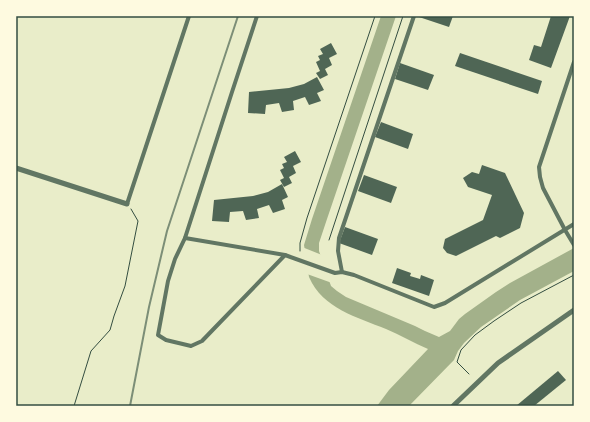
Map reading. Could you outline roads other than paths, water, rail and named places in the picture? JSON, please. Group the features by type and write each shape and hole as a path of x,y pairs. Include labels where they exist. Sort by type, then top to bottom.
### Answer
{"street":[{"path":"16,168 127,204 189,16"},
{"path":"257,16 185,238 175,259 168,281 158,335 166,340 191,346 202,342 284,254"},
{"path":"342,272 338,251 339,238 414,16"},
{"path":"574,62 539,167 543,188 574,245"},
{"path":"185,238 284,254 336,272 354,275 434,308 446,303 574,224"},
{"path":"453,406 498,363 574,310"}],"railway":[{"path":"130,406 149,307 167,231 238,16"}]}
